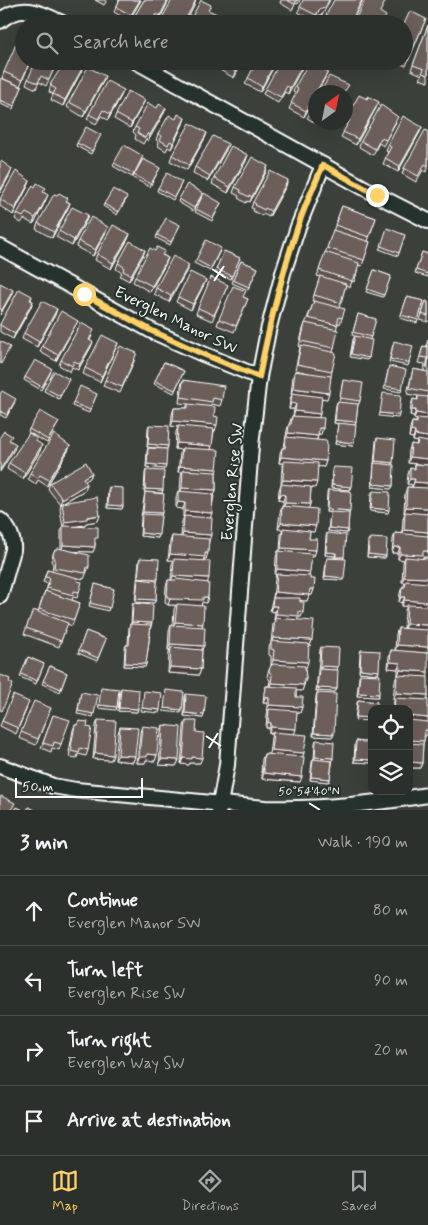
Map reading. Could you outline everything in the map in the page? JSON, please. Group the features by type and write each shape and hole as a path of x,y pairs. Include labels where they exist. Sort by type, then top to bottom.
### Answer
{"street":[{"path":"0,21 6,16 21,10 44,15"},
{"path":"151,70 428,221"},
{"name":"Everglen Rise SW","path":"220,807 227,765 251,446 259,377 268,331 283,273 298,227 323,165"},
{"name":"Everglen Manor SW","path":"0,247 152,331 259,377"},
{"path":"0,520 9,531 14,544 14,550 0,596"},
{"path":"0,766 53,786 220,807 316,808 367,804 428,795"}],"building":[{"path":"120,0 140,0 131,15 116,7"},
{"path":"144,0 168,0 160,15 135,15"},
{"path":"172,0 196,0 188,15 164,15"},
{"path":"201,0 211,5 208,10 217,14 216,15 193,15"},
{"path":"287,0 297,0 294,4"},
{"path":"303,0 329,0 325,8 319,10 316,15 300,7"},
{"path":"334,0 362,0 354,15 326,15"},
{"path":"365,0 386,0 380,12 384,15 358,15"},
{"path":"410,11 426,19 413,49 413,15 408,15"},
{"path":"428,25 428,75 422,73 424,69 413,65"},
{"path":"15,46 15,70 26,70 22,80 4,72"},
{"path":"32,70 53,70 49,80 41,76 38,83 28,79"},
{"path":"59,70 81,70 65,100 53,94 56,89 51,86"},
{"path":"86,70 94,70 105,76 86,111 69,102"},
{"path":"252,70 271,70 262,87 248,78"},
{"path":"276,70 300,70 290,88 287,86 281,97 265,89"},
{"path":"305,70 324,70 328,72 320,85 308,85 308,108 306,111 291,103 298,89 295,87"},
{"path":"329,76 349,85 324,85"},
{"path":"1,78 22,87 14,106 0,100"},
{"path":"107,81 124,90 110,114 103,110 98,119 89,114"},
{"path":"128,91 145,100 132,123 116,114"},
{"path":"359,95 367,99 368,96 379,102 358,139 343,132 344,130 353,130 353,106"},
{"path":"148,103 157,108 159,104 166,108 150,135 148,133 145,138 137,133 139,129 135,127"},
{"path":"381,105 398,117 386,140 381,138 375,149 361,141"},
{"path":"178,114 185,118 173,143 170,141 168,145 160,140 162,136 158,134 169,115 176,119"},
{"path":"403,116 422,127 400,166 385,158 391,147 388,145"},
{"path":"190,123 207,133 189,165 172,155"},
{"path":"86,127 101,135 92,151 77,143"},
{"path":"425,130 428,131 428,166 425,164 418,176 404,168"},
{"path":"213,136 228,144 210,176 195,167"},
{"path":"124,145 143,156 134,174 114,163"},
{"path":"231,146 248,155 230,187 214,178"},
{"path":"252,157 268,166 252,197 249,195 249,197 235,187"},
{"path":"143,159 160,168 151,184 134,175"},
{"path":"1,161 12,169 0,191 0,163"},
{"path":"16,171 30,181 15,209 0,199"},
{"path":"270,171 288,180 271,211 265,208 264,210 253,202"},
{"path":"167,173 182,182 174,197 158,188"},
{"path":"37,183 46,188 43,192 48,195 38,214 35,218 26,213 23,217 17,214 33,185 35,187"},
{"path":"187,184 203,193 194,208 179,199"},
{"path":"113,189 127,197 118,212 104,204"},
{"path":"59,193 68,198 66,201 70,203 54,232 38,223 54,194 57,195"},
{"path":"204,193 221,203 213,218 196,209"},
{"path":"342,206 376,218 369,237 335,225"},
{"path":"72,207 88,215 74,240 59,231"},
{"path":"91,217 108,227 95,250 78,241"},
{"path":"166,218 180,225 171,242 157,235"},
{"path":"113,225 130,234 113,263 97,254"},
{"path":"387,228 405,235 399,253 381,246"},
{"path":"333,230 370,242 364,260 327,248"},
{"path":"206,240 221,248 211,268 196,260"},
{"path":"130,241 145,250 131,275 123,271 124,267 118,263"},
{"path":"157,247 165,251 162,255 168,258 152,286 135,277 150,248 155,251"},
{"path":"224,251 240,258 232,276 216,269"},
{"path":"325,252 359,263 356,276 354,276 352,281 319,270"},
{"path":"422,252 428,254 428,274 416,270"},
{"path":"173,256 189,265 171,296 156,288"},
{"path":"241,261 258,268 249,287 233,280"},
{"path":"374,270 391,276 384,295 367,289"},
{"path":"190,272 206,280 193,304 178,297"},
{"path":"320,276 346,284 341,303 314,295"},
{"path":"211,277 228,285 214,315 198,308"},
{"path":"0,283 13,290 2,310 0,309"},
{"path":"233,286 246,291 243,297 248,299 236,326 219,319"},
{"path":"19,289 32,296 30,300 33,301 15,334 0,324"},
{"path":"407,297 424,301 418,320 401,315"},
{"path":"42,301 57,309 39,342 24,333"},
{"path":"314,301 345,309 342,318 339,317 337,325 308,318"},
{"path":"426,301 428,302 428,316 422,314"},
{"path":"61,311 78,321 58,355 42,346"},
{"path":"358,314 376,319 371,337 353,332"},
{"path":"81,323 94,330 89,340 93,342 80,364 74,361 72,366 61,360"},
{"path":"305,323 338,330 334,348 301,341"},
{"path":"102,335 118,343 102,376 85,368"},
{"path":"355,336 372,340 369,358 351,354"},
{"path":"0,341 10,347 1,364 0,363"},
{"path":"394,341 413,346 409,363 390,359"},
{"path":"301,345 336,353 332,371 297,364"},
{"path":"120,346 137,353 122,387 105,380"},
{"path":"423,346 428,347 428,358 420,357"},
{"path":"35,360 52,369 42,387 25,377"},
{"path":"164,362 184,371 175,390 155,381"},
{"path":"389,366 406,370 402,389 385,386"},
{"path":"413,369 428,372 428,392 409,388"},
{"path":"54,371 69,379 60,396 45,388"},
{"path":"295,371 331,376 329,393 293,388"},
{"path":"183,380 224,386 222,400 213,398 212,402 181,397"},
{"path":"343,380 363,383 360,401 340,398"},
{"path":"80,386 97,394 90,410 73,403"},
{"path":"2,391 16,399 7,415 0,411 0,394"},
{"path":"292,393 322,397 320,414 295,411 296,404 291,403"},
{"path":"383,393 401,395 399,415 380,413"},
{"path":"418,396 428,397 428,415 416,413 416,410 412,410 413,399 418,400"},
{"path":"337,402 358,404 356,422 335,420"},
{"path":"188,404 215,407 214,416 218,417 217,425 173,421 174,408 188,408"},
{"path":"40,411 59,422 48,440 29,429"},
{"path":"292,416 324,418 323,428 319,428 318,436 288,433"},
{"path":"417,418 428,419 428,437 415,435 415,432 411,431 412,422 417,423"},
{"path":"338,423 356,425 354,443 336,441"},
{"path":"149,425 169,426 168,446 148,444"},
{"path":"178,426 214,429 212,446 177,443"},
{"path":"4,431 12,436 9,440 16,444 0,470 0,437"},
{"path":"29,433 42,445 25,473 9,463"},
{"path":"54,434 70,446 49,480 40,475 38,478 30,473"},
{"path":"286,437 327,441 326,461 281,457 282,448 285,448"},
{"path":"377,438 395,440 393,463 375,461"},
{"path":"418,440 428,442 428,459 410,457 411,444 417,445"},
{"path":"148,448 167,449 166,466 147,464"},
{"path":"182,448 219,450 217,469 180,466"},
{"path":"284,461 318,463 317,482 283,480"},
{"path":"86,462 92,473 83,478 87,484 62,499 50,483"},
{"path":"374,463 394,465 393,486 373,484"},
{"path":"415,464 428,465 428,483 414,482 415,479 410,479 410,468 415,469"},
{"path":"333,467 353,468 351,487 332,485"},
{"path":"146,470 164,471 163,490 145,489"},
{"path":"183,470 216,472 216,490 182,488"},
{"path":"281,484 311,487 310,504 285,503 285,495 280,494"},
{"path":"109,487 123,488 123,506 108,505"},
{"path":"407,487 428,488 428,508 406,507"},
{"path":"328,490 351,491 350,511 327,509"},
{"path":"178,491 213,494 212,513 185,511 185,503 178,502"},
{"path":"373,491 390,492 389,510 371,508"},
{"path":"145,492 164,494 162,513 143,512"},
{"path":"97,497 100,515 65,522 62,503"},
{"path":"282,506 317,509 316,526 281,523"},
{"path":"330,512 349,513 348,530 329,528"},
{"path":"405,512 428,514 428,532 404,530"},
{"path":"142,514 161,515 159,535 141,533"},
{"path":"184,516 212,518 211,535 183,533"},
{"path":"63,526 98,527 98,538 95,538 95,547 63,545"},
{"path":"283,528 310,531 309,539 317,539 316,550 281,548"},
{"path":"327,533 346,535 344,557 336,557 336,553 326,552"},
{"path":"395,533 428,536 428,551 423,551 423,555 400,554 400,547 394,547"},
{"path":"172,536 209,539 208,553 205,553 205,557 170,554"},
{"path":"370,538 387,539 386,556 368,554"},
{"path":"58,548 89,555 89,567 87,567 86,573 54,568 55,559 53,555 54,551"},
{"path":"278,551 312,554 310,572 277,569"},
{"path":"405,557 428,559 428,578 404,577"},
{"path":"140,558 159,559 158,579 138,578"},
{"path":"327,558 346,559 344,578 325,576"},
{"path":"174,559 210,561 209,578 173,576"},
{"path":"47,570 78,578 77,581 82,582 79,592 74,591 73,595 47,588 50,578 45,577"},
{"path":"277,574 310,576 310,579 315,579 314,589 310,589 309,595 275,592"},
{"path":"138,579 157,581 156,600 136,599"},
{"path":"176,579 209,583 208,597 203,597 203,600 170,599 167,597 168,580"},
{"path":"406,581 428,583 428,602 404,600 405,597 401,597 402,587 405,587"},
{"path":"95,584 114,589 110,608 90,603"},
{"path":"45,591 80,603 74,620 39,609"},
{"path":"273,598 300,598 300,602 304,602 303,612 299,611 299,616 276,614 277,606 272,606"},
{"path":"133,603 153,605 152,623 132,622"},
{"path":"177,604 204,606 203,624 175,622"},
{"path":"407,605 428,606 428,625 406,624"},
{"path":"33,610 68,623 61,641 26,628"},
{"path":"275,618 314,621 312,640 273,638"},
{"path":"130,624 151,625 146,664 125,663 126,645 129,645"},
{"path":"171,625 205,627 204,646 170,644"},
{"path":"398,628 428,630 428,647 397,645"},
{"path":"86,631 106,639 98,658 79,650"},
{"path":"271,641 309,644 308,662 273,660 274,650 271,649"},
{"path":"171,647 202,650 201,669 170,667"},
{"path":"321,647 339,648 338,667 320,666"},
{"path":"361,650 380,651 379,671 360,669"},
{"path":"391,650 428,653 428,672 400,670 400,663 390,662"},
{"path":"28,657 44,664 37,681 21,674"},
{"path":"273,664 305,666 306,679 304,679 304,685 271,683 272,675 269,671"},
{"path":"50,666 67,673 61,689 43,681"},
{"path":"319,669 338,670 337,689 317,688"},
{"path":"360,674 380,675 379,694 358,693"},
{"path":"1,675 10,679 9,682 13,684 2,711 0,710"},
{"path":"397,675 428,677 428,695 396,693"},
{"path":"266,686 296,688 296,697 303,697 302,707 269,705 269,698 265,697"},
{"path":"101,687 119,689 117,707 99,705"},
{"path":"121,688 139,690 138,709 119,708"},
{"path":"166,690 184,692 182,710 164,708"},
{"path":"144,691 162,693 160,710 142,708"},
{"path":"81,692 98,695 94,714 78,711"},
{"path":"317,693 336,694 334,734 314,733"},
{"path":"186,694 206,696 204,715 185,713"},
{"path":"13,695 29,702 18,728 2,721"},
{"path":"395,698 428,700 428,718 413,716 413,705 394,705"},
{"path":"358,700 377,702 377,705 368,705 368,718 356,717"},
{"path":"34,701 51,708 38,739 21,732"},
{"path":"269,709 297,711 296,729 271,727 271,723 268,722"},
{"path":"53,715 70,720 61,744 54,742 53,746 43,743"},
{"path":"98,720 116,721 113,755 95,753"},
{"path":"413,720 428,722 428,730 425,730 424,741 413,740"},
{"path":"79,721 88,722 87,727 92,728 88,750 80,748 79,753 71,751 71,746 75,725 78,725"},
{"path":"186,721 197,721 196,732 204,733 202,758 183,758"},
{"path":"163,725 181,727 179,760 161,759"},
{"path":"142,726 159,728 157,755 147,754 147,757 139,757"},
{"path":"120,727 138,728 135,756 118,755"},
{"path":"273,732 307,735 304,753 271,750"},
{"path":"316,740 334,742 333,758 315,757"},
{"path":"356,741 368,742 368,760 355,759"},
{"path":"413,743 423,744 422,763 413,762"},
{"path":"264,754 304,757 302,777 264,773"},
{"path":"313,759 332,761 330,779 311,777"},
{"path":"1,796 15,803 11,810 0,810"}],"route":[{"path":"84,294 152,331 259,377 268,331 283,273 298,227 323,165 377,195"}]}
